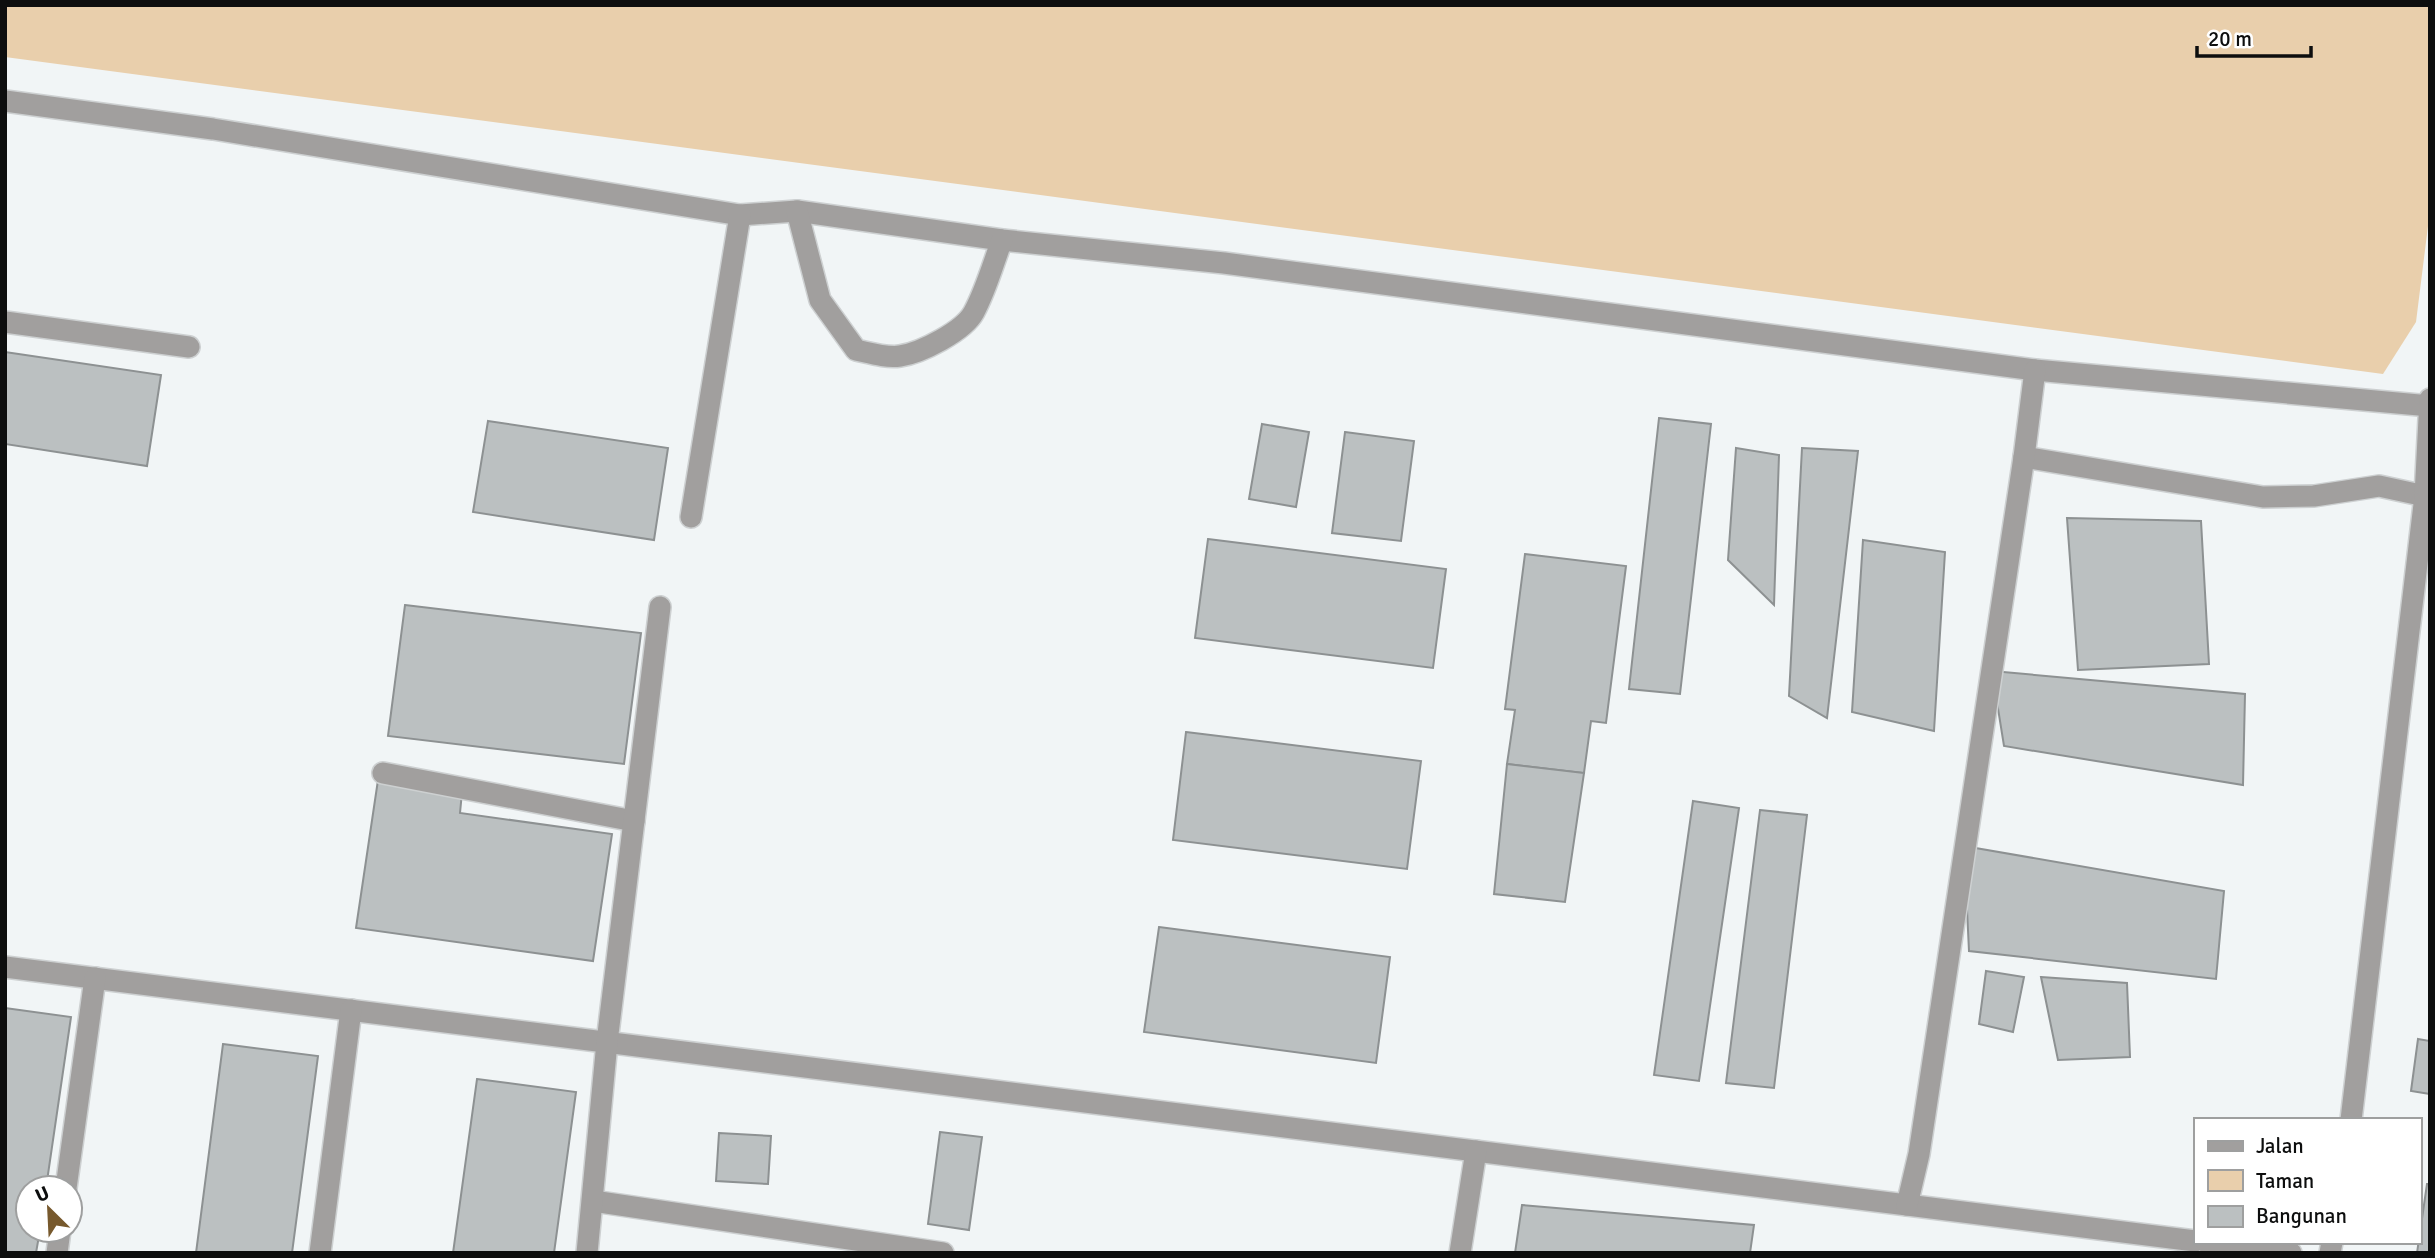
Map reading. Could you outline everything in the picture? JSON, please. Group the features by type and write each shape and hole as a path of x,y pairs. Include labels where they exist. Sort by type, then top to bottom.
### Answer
{"lane":[{"path":"5,101 213,129 740,215 797,211 1002,240 1224,263 2035,370 2429,403 2425,496 2351,1118"},
{"path":"797,211 820,300 856,350 885,355 899,356 928,347 964,325 973,314 1002,240"},
{"path":"691,517 740,215"},
{"path":"5,322 189,347"},
{"path":"1907,1205 1921,1140 2035,370"},
{"path":"2024,457 2263,497 2314,496 2379,486 2425,496"},
{"path":"587,1253 607,1042 660,607"},
{"path":"383,772 634,821"},
{"path":"5,967 2194,1241"},
{"path":"68,1174 95,978"},
{"path":"320,1253 351,1010"},
{"path":"1460,1253 1476,1151"},
{"path":"593,1201 943,1253"},
{"path":"2221,1244 2291,1253"}],"green space":[{"path":"5,5 2430,5 2430,210 2416,322 2383,374 5,57"}],"building":[{"path":"5,352 161,375 147,466 5,444"},
{"path":"1659,418 1711,424 1680,694 1629,689"},
{"path":"488,421 668,448 654,540 473,512"},
{"path":"1262,424 1309,432 1296,507 1249,499"},
{"path":"1345,432 1414,441 1401,541 1332,533"},
{"path":"1736,448 1779,455 1774,605 1728,560"},
{"path":"1802,448 1858,451 1827,718 1789,696"},
{"path":"2067,518 2201,521 2209,664 2078,670"},
{"path":"1208,539 1446,569 1433,668 1195,638"},
{"path":"1863,540 1945,552 1934,731 1852,712"},
{"path":"1525,554 1626,566 1606,723 1591,721 1584,773 1507,764 1515,710 1505,709"},
{"path":"405,605 641,633 624,764 388,736"},
{"path":"1992,671 2245,694 2243,785 2004,746"},
{"path":"1186,732 1421,761 1407,869 1173,840"},
{"path":"1507,764 1584,773 1565,902 1494,894"},
{"path":"378,780 462,792 460,813 612,834 593,961 356,928"},
{"path":"1693,801 1739,808 1699,1081 1654,1075"},
{"path":"1760,810 1807,815 1774,1088 1726,1083"},
{"path":"1964,846 2224,891 2216,979 1969,951"},
{"path":"1159,927 1390,957 1376,1063 1144,1032"},
{"path":"1986,971 2024,977 2013,1032 1979,1024"},
{"path":"2041,977 2127,983 2130,1057 2058,1060"},
{"path":"5,1008 71,1017 48,1174 14,1174 14,1244 38,1244 36,1253 5,1253"},
{"path":"2418,1039 2430,1041 2430,1094 2411,1091"},
{"path":"223,1044 318,1056 292,1253 196,1253"},
{"path":"477,1079 576,1092 554,1253 453,1253"},
{"path":"940,1132 982,1137 969,1230 928,1224"},
{"path":"719,1133 771,1136 768,1184 716,1181"},
{"path":"2427,1184 2430,1184 2430,1253 2417,1253 2418,1244 2421,1244"},
{"path":"1522,1205 1754,1225 1750,1253 1515,1253"}]}
